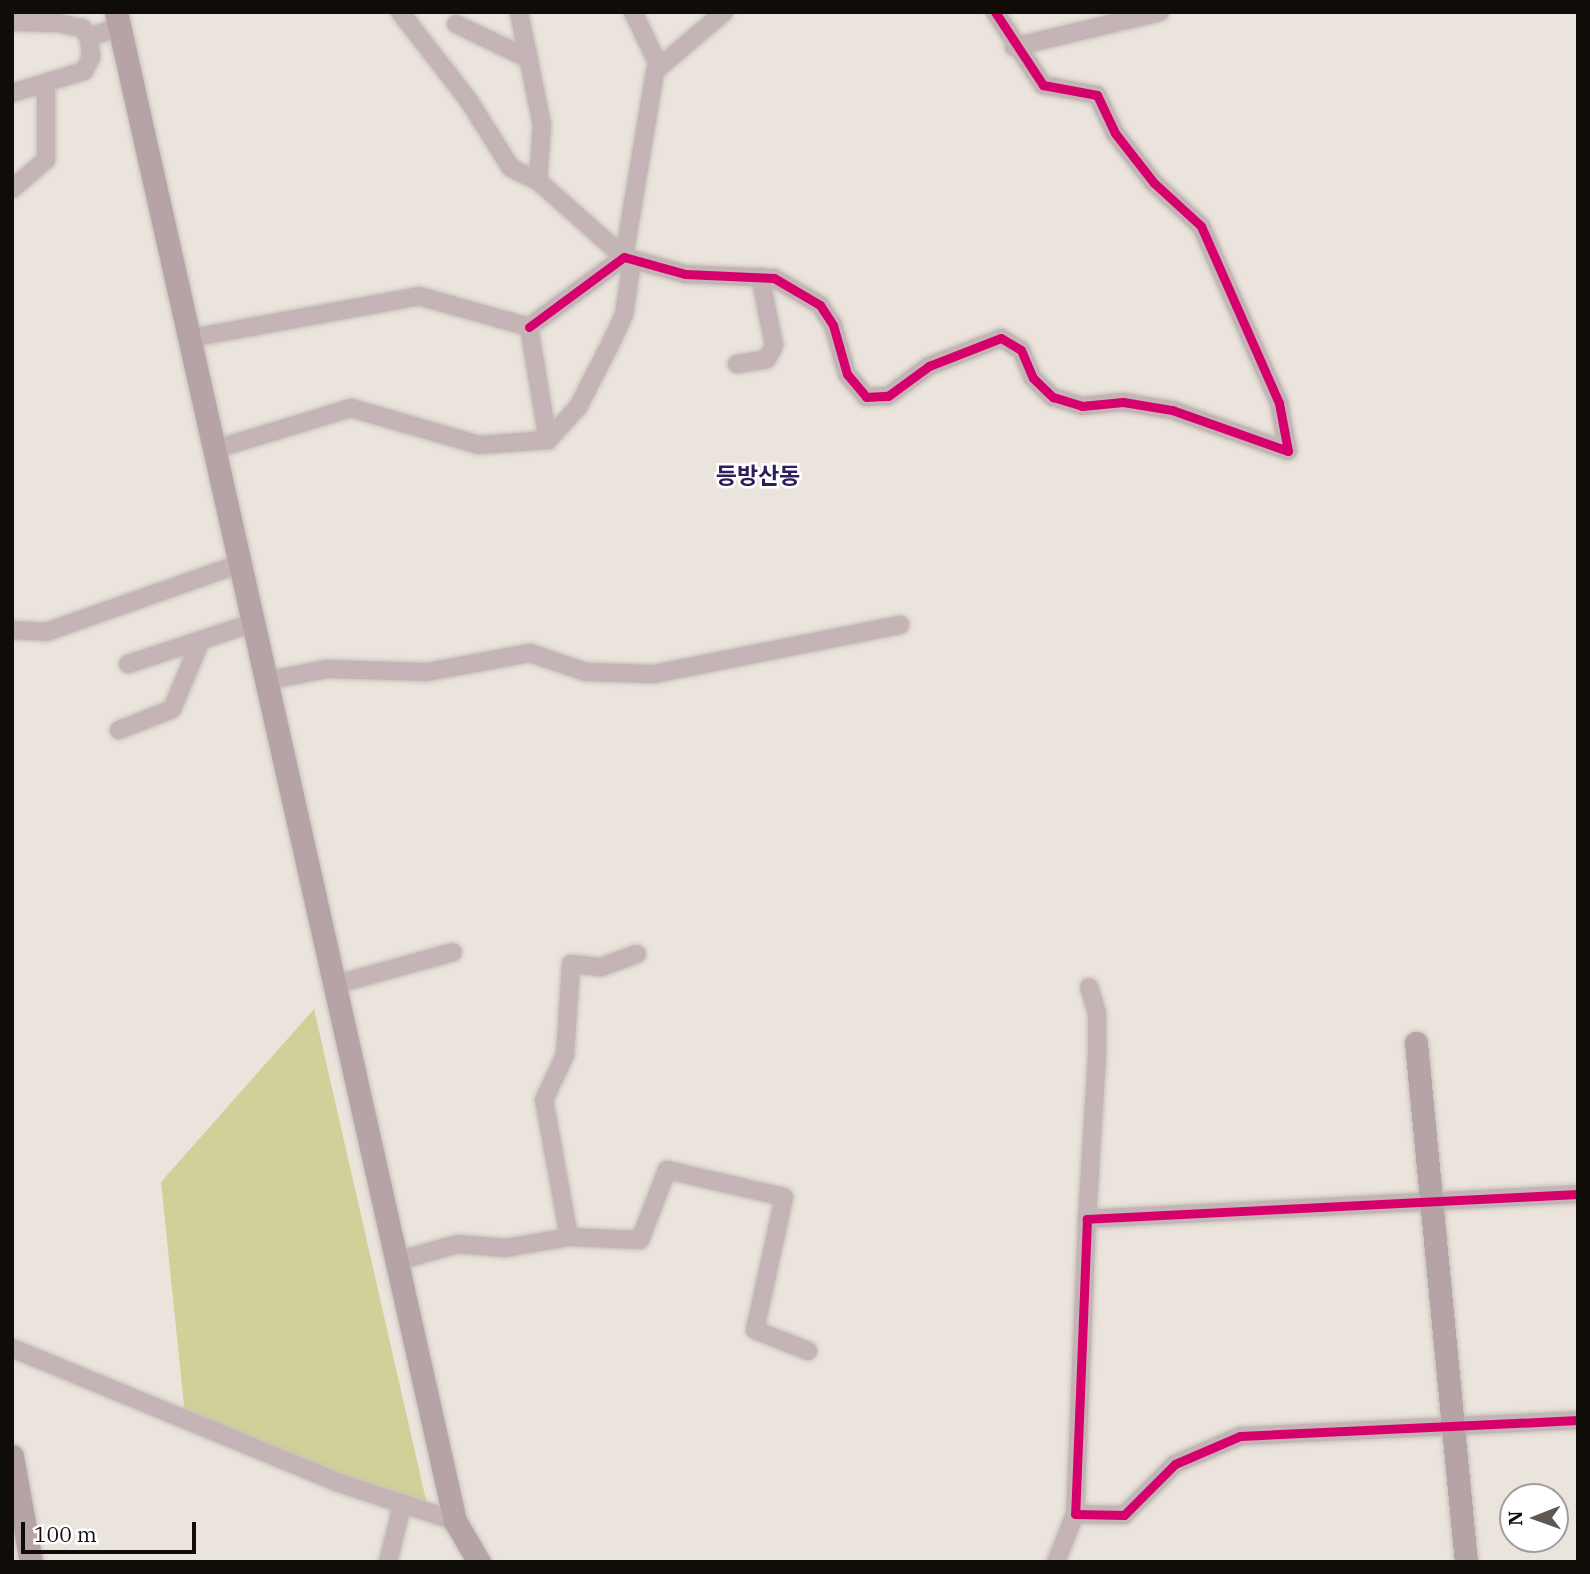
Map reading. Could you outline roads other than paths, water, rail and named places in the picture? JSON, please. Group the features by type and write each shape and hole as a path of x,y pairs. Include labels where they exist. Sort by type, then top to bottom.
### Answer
{"main road":[{"path":"118,20 401,1261 455,1521 480,1562"},
{"path":"1416,1043 1429,1202 1455,1426 1466,1562"},
{"path":"12,1455 30,1562"}],"street":[{"path":"400,12 469,101 510,168 538,181 628,259 702,277 760,276 789,283 820,305 833,325 847,374 866,397 888,396 929,366 1001,338 1021,350 1033,378 1053,397 1082,406 1123,402 1172,410 1288,451 1279,402 1201,226 1115,133 1097,94 1043,85 1014,47 995,12"},
{"path":"520,12 525,57 541,125 538,181"},
{"path":"633,12 659,66"},
{"path":"216,449 351,408 479,445 548,440 567,422 608,349 624,314 631,190 659,66 724,12"},
{"path":"1014,47 1160,12"},
{"path":"89,37 118,20"},
{"path":"12,22 58,23 82,28 89,37 87,68 12,93"},
{"path":"456,24 525,57"},
{"path":"12,189 46,160 46,83"},
{"path":"529,327 628,259"},
{"path":"737,364 767,359 774,345 760,276"},
{"path":"191,338 419,296 529,327"},
{"path":"529,327 548,440"},
{"path":"12,630 46,632 242,563"},
{"path":"128,664 256,622"},
{"path":"269,680 328,669 427,672 530,653 586,672 654,674 900,625"},
{"path":"119,730 172,709 201,640"},
{"path":"338,984 453,952"},
{"path":"569,1237 544,1100 565,1055 570,964 601,967 637,954"},
{"path":"1056,1562 1075,1514 1097,1034 1089,987"},
{"path":"401,1261 457,1244 506,1248 569,1237 640,1240 667,1170 784,1198 755,1330 808,1352"},
{"path":"1087,1219 1578,1194"},
{"path":"12,1348 402,1506 455,1521"},
{"path":"1075,1514 1124,1515 1175,1464 1240,1436 1578,1420"},
{"path":"388,1562 402,1506"}],"district":[{"name":"등방산동","path":"758,475"}]}
